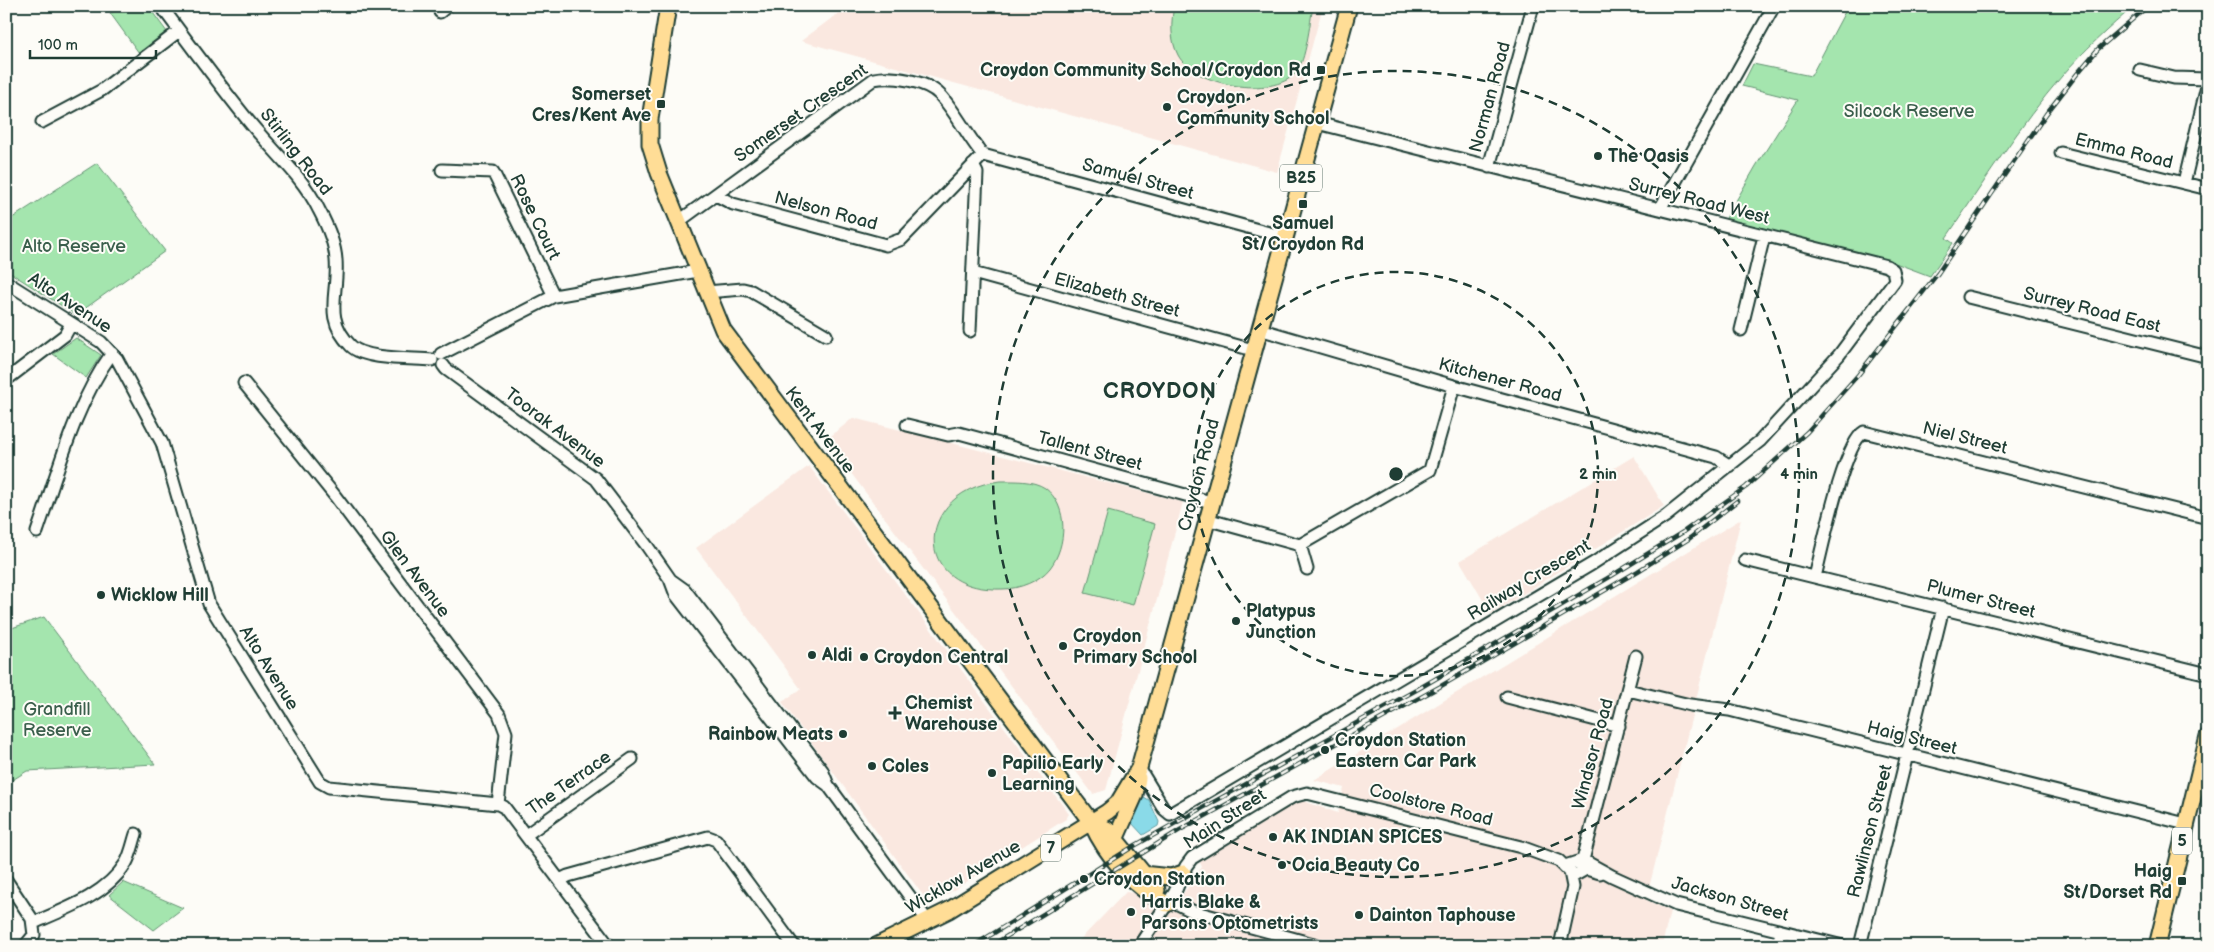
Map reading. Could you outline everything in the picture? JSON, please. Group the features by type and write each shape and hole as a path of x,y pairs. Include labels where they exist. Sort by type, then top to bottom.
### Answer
{"main road":[{"name":"Kent Avenue","path":"668,6 650,119 650,144 653,158 678,222 723,330 1091,822 1100,841 1125,875 1155,898 1169,902"},
{"name":"Croydon Road","path":"1091,822 1118,803 1139,768 1206,519 1349,6"},
{"name":"5","path":"2157,946 2208,736"},
{"path":"1116,840 1121,824 1135,795 1139,768"},
{"name":"Kent Avenue","path":"1091,822 1107,829 1142,874 1169,902"},
{"name":"Wicklow Avenue","path":"876,946 948,910 1091,822"},
{"path":"1142,874 1171,877 1183,873"}],"street":[{"name":"Stirling Road","path":"162,6 251,124 304,185 319,210 334,248 337,275 333,301 334,318 339,331 350,345 366,354 439,360"},
{"name":"Norman Road","path":"1489,167 1533,6"},
{"path":"1660,209 1774,6"},
{"path":"42,122 102,90 179,30"},
{"path":"2140,70 2174,78 2208,80 2184,183"},
{"name":"Somerset Crescent","path":"678,222 874,79 884,77 908,80 940,94 970,141 983,155"},
{"name":"Surrey Road West","path":"1317,123 1887,266 1894,275"},
{"name":"Emma Road","path":"2061,153 2208,189"},
{"name":"Samuel Street","path":"983,155 1284,237"},
{"name":"Nelson Road","path":"716,195 733,204 886,245 902,239 983,155"},
{"path":"970,331 977,172 974,165"},
{"name":"Rose Court","path":"442,170 494,172 554,296"},
{"path":"1741,330 1764,236"},
{"path":"439,360 554,296 698,271"},
{"name":"Elizabeth Street","path":"973,273 1253,350"},
{"name":"Railway Crescent","path":"1139,768 1164,809 1170,814 1592,564 1666,516 1760,441 1839,355 1893,285 1894,275"},
{"name":"Alto Avenue","path":"6,282 101,342 112,353 129,379 162,444 209,604 313,774 320,782 329,787 498,804"},
{"path":"706,292 743,289 751,291 826,335"},
{"name":"Surrey Road East","path":"1968,297 2208,357"},
{"path":"6,380 65,335 71,324"},
{"name":"Kitchener Road","path":"1259,329 1454,386 1716,457 1730,466"},
{"path":"37,532 78,414 90,387 112,353"},
{"name":"Toorak Avenue","path":"439,360 446,369 596,479 670,579 676,595 817,777 828,785 927,920"},
{"name":"Glen Avenue","path":"244,383 335,496 499,714 506,734 498,804"},
{"path":"1206,519 1300,545 1430,470 1454,386"},
{"name":"Tallent Street","path":"907,426 948,435 959,433 1211,502"},
{"name":"Niel Street","path":"1815,577 1833,503 1852,445 1858,436 1864,432 2208,518"},
{"path":"1300,545 1307,569"},
{"name":"Plumer Street","path":"1745,560 2208,674"},
{"name":"Rawlinson Street","path":"1860,946 1943,608"},
{"name":"Windsor Road","path":"1583,860 1636,656"},
{"name":"Haig Street","path":"1628,690 1690,705 1729,710 2186,824"},
{"path":"1507,697 1619,726"},
{"name":"The Terrace","path":"526,835 632,759"},
{"name":"Coolstore Road","path":"1286,801 1297,794 1315,794 1521,847 1551,857 1565,866"},
{"name":"Main Street","path":"1139,946 1169,902 1190,861 1200,852 1286,801"},
{"path":"498,804 504,807 526,835 609,946"},
{"path":"34,923 94,894 109,882 126,862 136,834"},
{"path":"560,880 568,876 708,837 716,840 794,946"},
{"path":"1560,946 1572,897 1572,877 1565,866 1583,860 1612,876"},
{"path":"1572,877 1586,869 1612,876"},
{"name":"Jackson Street","path":"1612,876 1676,905 1843,946"},
{"path":"6,880 34,923 34,935 25,946"},
{"path":"1169,902 1178,909 1192,911 1321,946"},
{"path":"1778,946 1781,932"}],"shaded area":[{"name":"Croydon Community School","path":"848,6 1323,6 1277,172 801,41"},
{"name":"Croydon Primary School","path":"853,418 1183,502 1106,790 1093,794 826,440"},
{"path":"1634,456 1664,506 1491,614 1460,561"},
{"name":"Croydon Central","path":"809,466 1069,814 1066,819 930,905 782,702 801,689 696,548"},
{"path":"1741,519 1646,900 1670,911 1662,946 1074,946 1126,892 1140,894 1168,915 1202,867 1193,848 1285,795 1338,813 1344,788 1314,780"}],"green space":[{"path":"131,6 148,6 167,32 139,53 110,13"},
{"path":"1174,6 1313,6 1305,51 1296,73 1285,81 1270,86 1252,87 1216,81 1200,75 1187,66 1175,49 1172,31"},
{"name":"Silcock Reserve","path":"1848,6 2134,6 2079,57 2046,95 1946,238 1953,243 1930,276 1898,264 1725,220 1756,166 1798,100 1742,86 1753,64 1811,76"},
{"name":"Alto Reserve","path":"97,163 165,251 76,315 6,270 6,222"},
{"path":"76,338 101,355 86,378 53,354"},
{"path":"1001,481 1040,485 1053,496 1062,515 1063,526 1060,549 1056,559 1046,573 1029,583 1016,588 1003,589 972,586 951,575 938,559 934,540 939,520 952,502 972,488"},
{"path":"1108,511 1155,524 1133,605 1085,593"},
{"name":"Grandfill Reserve","path":"44,617 155,764 27,771 6,784 6,630"},
{"path":"123,882 183,908 154,930 109,895"}],"water":[{"path":"1144,797 1149,800 1159,822 1158,826 1143,835 1130,821"}],"railway":[{"path":"973,946 1134,846 1418,689 1613,575 1683,532 1746,487 1807,432 1858,375 1938,273 2046,114 2077,74 2098,49 2148,6"},
{"path":"991,946 1180,830 1441,686 1638,571 1690,538 1737,501"}],"place":[{"name":"Croydon Community School/Croydon Rd","path":"1321,70"},
{"name":"Somerset Cres/Kent Ave","path":"661,104"},
{"name":"Croydon Community School","path":"1167,107"},
{"name":"The Oasis","path":"1598,156"},
{"name":"Samuel St/Croydon Rd","path":"1303,204"},
{"name":"Wicklow Hill","path":"101,595"},
{"name":"Platypus Junction","path":"1236,621"},
{"name":"Croydon Primary School","path":"1063,646"},
{"name":"Aldi","path":"812,655"},
{"name":"Croydon Central","path":"864,657"},
{"name":"Chemist Warehouse","path":"895,713"},
{"name":"Rainbow Meats","path":"843,734"},
{"name":"Croydon Station Eastern Car Park","path":"1325,750"},
{"name":"Coles","path":"872,766"},
{"name":"Papilio Early Learning","path":"992,773"},
{"name":"AK INDIAN SPICES","path":"1273,837"},
{"name":"Ocia Beauty Co","path":"1282,865"},
{"name":"Croydon Station","path":"1084,879"},
{"name":"Haig St/Dorset Rd","path":"2182,881"},
{"name":"Harris Blake & Parsons Optometrists","path":"1131,912"},
{"name":"Dainton Taphouse","path":"1359,915"}],"district":[{"name":"CROYDON","path":"1160,391"}]}
